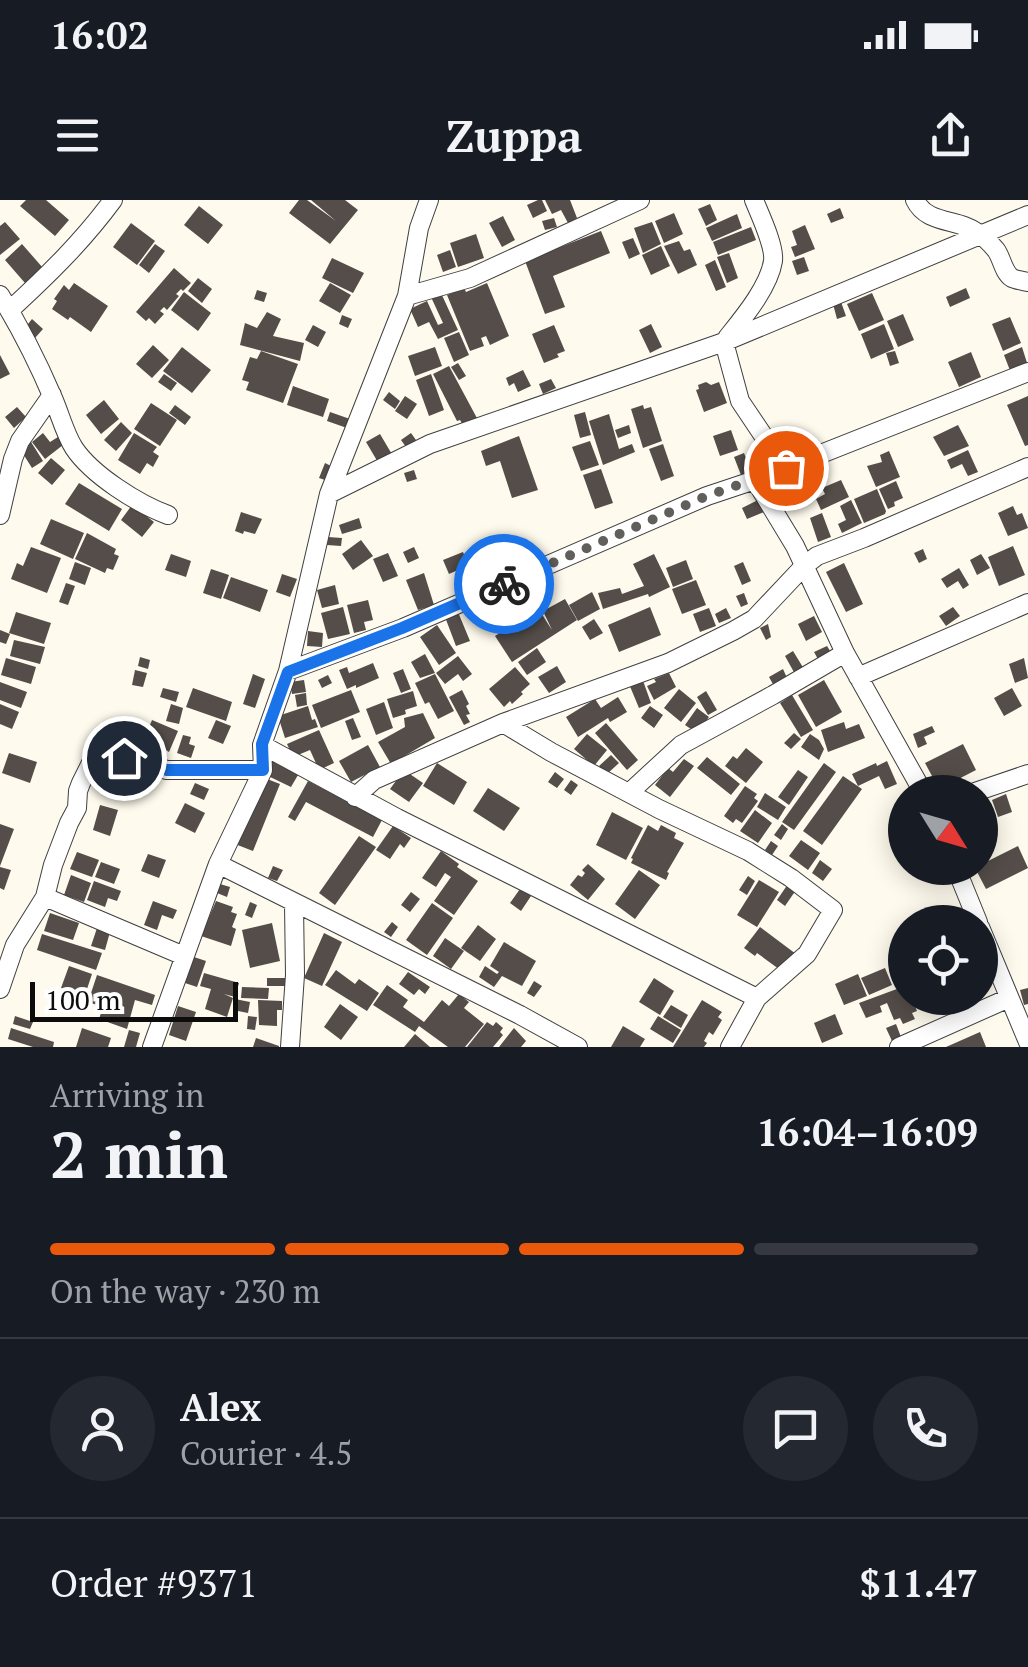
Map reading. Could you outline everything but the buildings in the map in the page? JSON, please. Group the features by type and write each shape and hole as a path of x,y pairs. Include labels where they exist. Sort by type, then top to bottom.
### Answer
{"street":[{"path":"114,200 64,260 5,302 74,448 94,470 152,509 168,515"},
{"path":"152,1047 218,864 263,770 262,744 288,672 329,494 407,296 429,200"},
{"path":"407,296 470,278 640,200"},
{"path":"724,342 748,312 774,259 754,200"},
{"path":"915,200 926,215 980,233 997,251 1008,274 1028,282"},
{"path":"329,494 430,444 724,342 1028,214"},
{"path":"724,342 740,401 786,468"},
{"path":"288,672 402,628 707,496 1028,372"},
{"path":"0,515 20,441 52,395"},
{"path":"355,796 374,780 503,724 668,662 733,632 754,619 817,556 1028,467"},
{"path":"754,480 795,546 845,653 914,775"},
{"path":"858,676 1028,603"},
{"path":"630,792 681,745 845,653"},
{"path":"503,724 659,810 748,851 833,910 807,954 757,998 730,1047"},
{"path":"262,744 355,796 757,998"},
{"path":"0,989 15,944 45,897 53,865 77,808 80,783 96,753 167,770 263,770"},
{"path":"998,784 1028,774"},
{"path":"218,864 578,1047"},
{"path":"45,897 184,956"},
{"path":"294,904 295,1045"},
{"path":"998,971 1028,1042"},
{"path":"900,1047 1009,998"}],"way so far":[{"path":"504,584 707,496 786,468"}],"route":[{"path":"124,758 167,770 263,770 262,744 288,672 504,584"}]}
